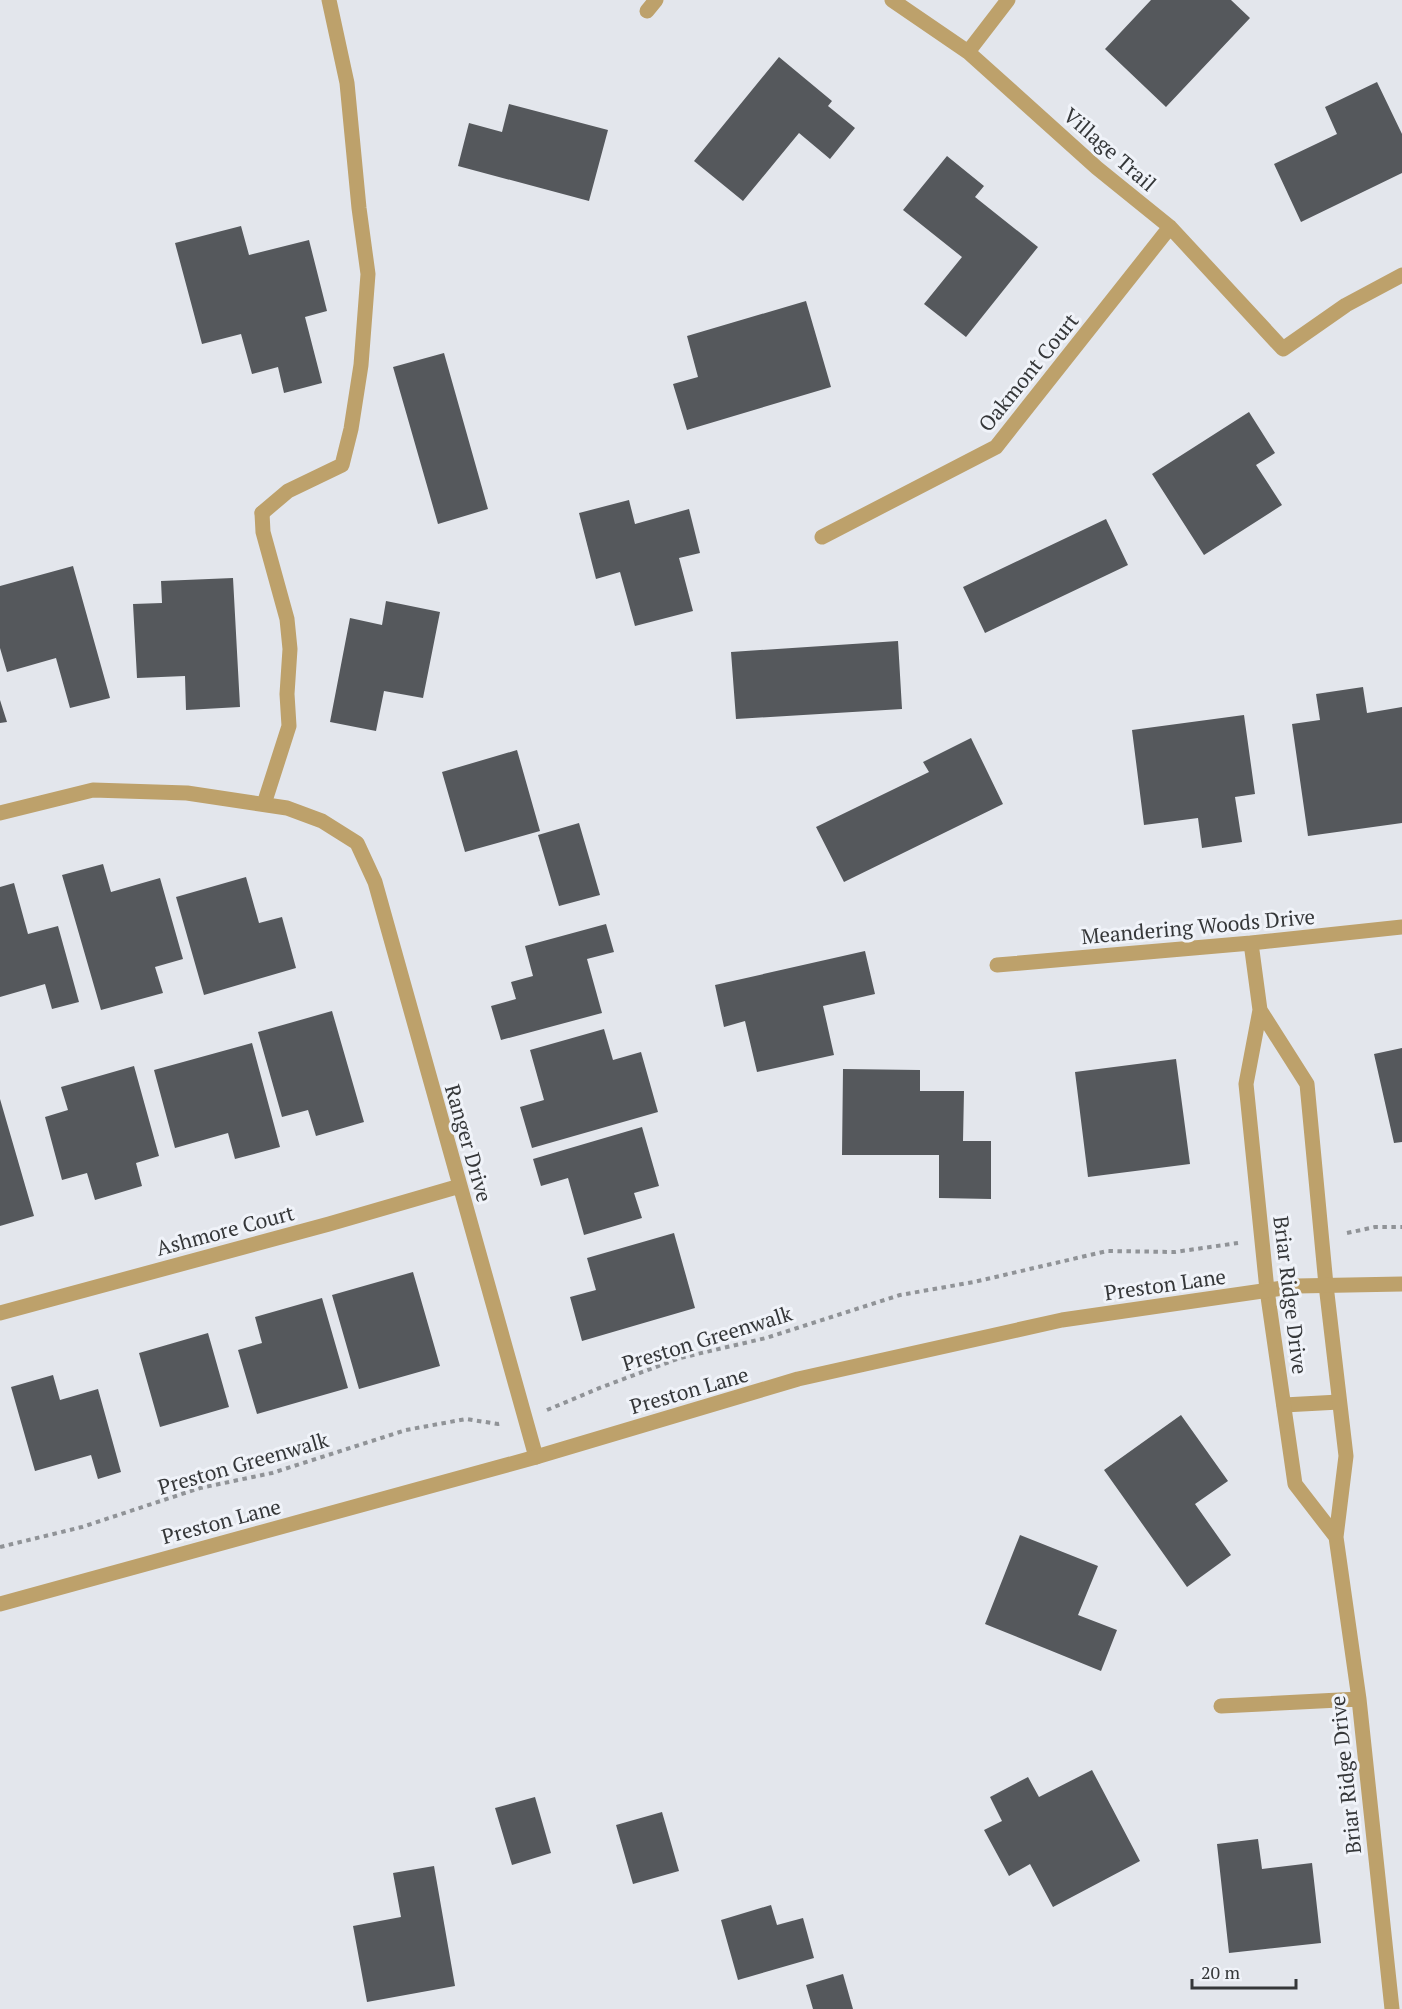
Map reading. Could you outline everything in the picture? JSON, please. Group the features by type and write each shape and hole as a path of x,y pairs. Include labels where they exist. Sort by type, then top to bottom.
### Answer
{"street":[{"path":"0,813 93,790 187,793 264,804 289,726 287,694 290,649 287,619 263,532 262,513 288,491 342,465 351,429 361,365 368,274 347,83 329,0"},
{"name":"Village Trail","path":"892,0 968,52 1097,168 1170,227 1283,348 1346,305 1402,275"},
{"path":"968,52 1008,0"},
{"name":"Oakmont Court","path":"822,537 996,447 1170,227"},
{"name":"Ranger Drive","path":"264,804 287,808 322,821 357,843 375,882 536,1457"},
{"name":"Meandering Woods Drive","path":"997,965 1251,943 1402,927"},
{"name":"Briar Ridge Drive","path":"1251,943 1260,1010 1246,1084 1267,1290 1295,1484 1336,1537"},
{"name":"Briar Ridge Drive","path":"1260,1010 1307,1084 1326,1286 1346,1456 1336,1537 1359,1699 1392,2009"},
{"name":"Ashmore Court","path":"0,1312 329,1224 460,1186"},
{"name":"Preston Lane","path":"0,1604 536,1457 798,1379 1062,1320 1297,1286 1402,1284"},
{"path":"1284,1405 1339,1402"},
{"path":"1221,1706 1359,1699"}],"path":[{"path":"1322,1238 1341,1237 1348,1232 1375,1227 1402,1227"},
{"name":"Preston Greenwalk","path":"0,1546 82,1527 200,1488 272,1473 406,1430 466,1419 498,1424 557,1408 602,1387 680,1358 766,1338 900,1295 974,1282 1107,1251 1175,1252 1262,1241"}],"building":[{"path":"1151,0 1231,0 1250,18 1166,107 1105,49"},
{"path":"779,57 832,101 828,106 855,128 830,159 799,133 743,201 694,161"},
{"path":"1377,82 1402,134 1402,173 1301,222 1274,164 1337,134 1325,107"},
{"path":"509,104 608,130 589,201 458,166 469,123 502,132"},
{"path":"947,156 984,186 975,197 1038,247 966,337 924,304 962,257 903,210"},
{"path":"241,226 249,255 309,240 327,311 305,317 322,383 284,393 278,367 252,374 241,334 202,344 175,243"},
{"path":"806,301 831,387 687,430 673,384 698,377 687,336"},
{"path":"444,353 488,509 438,524 393,367"},
{"path":"1249,412 1275,453 1256,465 1282,505 1204,555 1152,474"},
{"path":"629,500 635,524 689,509 700,553 679,558 693,611 635,626 620,572 596,579 579,513"},
{"path":"1106,519 1128,565 985,633 963,587"},
{"path":"73,566 110,698 70,708 56,658 7,672 0,648 0,586"},
{"path":"233,578 240,707 186,710 185,676 137,678 133,604 162,603 161,581"},
{"path":"386,601 440,612 423,698 384,691 376,731 330,722 350,618 382,625"},
{"path":"898,641 902,709 736,719 731,652"},
{"path":"1363,687 1367,713 1402,707 1402,823 1308,836 1292,724 1320,720 1316,694"},
{"path":"0,700 7,722 0,723"},
{"path":"1244,715 1255,794 1235,797 1242,842 1202,848 1198,818 1144,825 1132,730"},
{"path":"971,738 1003,804 844,882 816,827 929,772 923,762"},
{"path":"517,750 540,831 465,852 442,772"},
{"path":"579,823 600,895 559,906 538,835"},
{"path":"103,864 111,892 160,878 183,959 155,967 163,993 101,1010 62,875"},
{"path":"246,877 259,923 282,917 296,968 204,995 176,897"},
{"path":"14,883 28,934 58,926 79,1002 52,1009 45,984 0,997 0,887"},
{"path":"606,924 614,952 587,959 602,1013 501,1040 491,1006 516,999 511,982 533,976 525,946"},
{"path":"865,951 875,994 823,1006 834,1055 757,1072 745,1021 724,1027 715,985"},
{"path":"332,1011 364,1122 316,1136 308,1110 282,1117 258,1032"},
{"path":"604,1029 613,1060 641,1052 658,1112 532,1148 520,1107 544,1100 530,1050"},
{"path":"252,1043 280,1147 235,1159 228,1133 175,1148 154,1070"},
{"path":"1402,1048 1402,1142 1394,1143 1374,1054"},
{"path":"1176,1059 1190,1164 1088,1177 1075,1072"},
{"path":"134,1066 159,1156 136,1163 142,1186 95,1200 87,1173 62,1180 45,1117 68,1110 61,1087"},
{"path":"843,1069 920,1070 920,1091 964,1091 963,1141 991,1141 991,1199 939,1198 939,1155 842,1155"},
{"path":"0,1099 34,1216 0,1226"},
{"path":"642,1127 659,1186 634,1193 642,1218 584,1235 568,1178 541,1186 533,1159"},
{"path":"674,1233 695,1308 582,1341 570,1297 596,1290 587,1258"},
{"path":"413,1272 440,1366 359,1389 332,1295"},
{"path":"322,1298 348,1388 257,1414 238,1350 262,1343 255,1317"},
{"path":"208,1333 229,1407 160,1427 139,1353"},
{"path":"53,1375 60,1400 98,1389 121,1472 98,1479 91,1455 35,1471 11,1387"},
{"path":"1181,1415 1228,1481 1195,1504 1231,1555 1187,1587 1104,1470"},
{"path":"1020,1535 1098,1566 1078,1615 1117,1630 1101,1671 985,1624"},
{"path":"1092,1770 1140,1861 1053,1907 1030,1864 1009,1876 984,1830 1002,1821 990,1797 1028,1777 1039,1797"},
{"path":"535,1797 551,1853 512,1865 495,1808"},
{"path":"662,1812 679,1871 633,1884 616,1825"},
{"path":"1258,1839 1262,1869 1312,1863 1321,1943 1229,1953 1217,1844"},
{"path":"434,1866 455,1986 367,2002 353,1926 401,1917 393,1873"},
{"path":"771,1905 777,1925 803,1918 814,1958 738,1980 721,1920"},
{"path":"843,1974 853,2009 813,2009 806,1985"}]}
